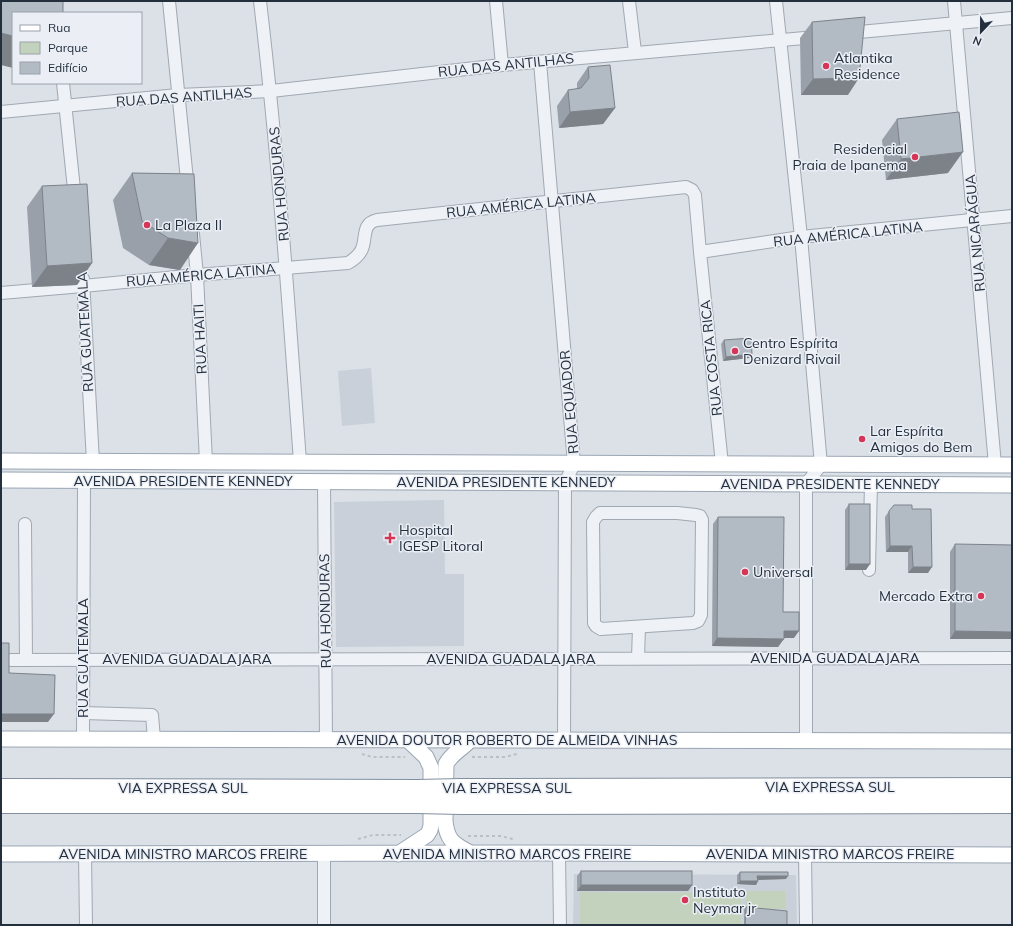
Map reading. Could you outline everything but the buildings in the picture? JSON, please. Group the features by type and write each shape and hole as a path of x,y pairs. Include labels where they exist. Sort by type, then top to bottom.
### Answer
{"highway":[{"name":"VIA EXPRESSA SUL","path":"461,797 1012,787"},
{"name":"VIA EXPRESSA SUL","path":"1,788 461,797 1012,804"},
{"name":"VIA EXPRESSA SUL","path":"1,804 416,796"}],"main road":[{"name":"AVENIDA PRESIDENTE KENNEDY","path":"1,461 1012,465"},
{"name":"AVENIDA PRESIDENTE KENNEDY","path":"1,480 1012,484"},
{"name":"AVENIDA DOUTOR ROBERTO DE ALMEIDA VINHAS","path":"1,739 1012,741"},
{"path":"398,854 428,835 431,825 431,768 426,757 408,740"},
{"path":"470,740 464,747 450,757 446,764 445,821 446,830 451,841 470,853"},
{"name":"AVENIDA MINISTRO MARCOS FREIRE","path":"1,854 559,853 1012,855"}],"street":[{"path":"169,1 190,204"},
{"name":"RUA HONDURAS","path":"260,1 270,91 286,268 300,462"},
{"path":"496,1 502,65"},
{"path":"629,1 635,52"},
{"path":"776,1 779,41 801,237 821,464 806,484 806,741"},
{"name":"RUA NICARÁGUA","path":"954,1 996,465"},
{"name":"RUA DAS ANTILHAS","path":"1,112 178,95 270,91 502,65 635,52 779,41 956,22 1012,18"},
{"name":"RUA EQUADOR","path":"540,62 553,201 574,464 565,483 564,740"},
{"path":"63,84 76,214"},
{"name":"RUA AMÉRICA LATINA","path":"1,293 348,263 354,260 361,252 365,231 373,221 686,187 692,190 695,195 700,252 801,237 1012,216"},
{"name":"RUA HAITI","path":"191,220 197,275 206,462"},
{"name":"RUA COSTA RICA","path":"700,252 722,464"},
{"name":"RUA GUATEMALA","path":"82,271 93,462"},
{"name":"RUA GUATEMALA","path":"83,739 84,480"},
{"name":"RUA HONDURAS","path":"324,482 326,740"},
{"path":"869,570 871,484"},
{"path":"600,513 677,513 696,514 700,516 702,520 701,616 698,621 693,623 639,627 601,629 594,623 593,522 600,513"},
{"path":"25,524 26,660"},
{"path":"638,658 639,627"},
{"name":"AVENIDA GUADALAJARA","path":"10,660 1012,658"},
{"path":"83,713 152,715 154,739"},
{"path":"559,853 560,925"},
{"path":"85,854 86,925"},
{"path":"324,854 324,925"},
{"path":"805,854 806,925"}],"shaded area":[{"path":"371,368 375,423 342,426 338,371"},
{"name":"Hospital IGESP Litoral","path":"444,500 445,574 464,574 464,646 336,647 334,502"},
{"name":"Instituto Neymar jr","path":"574,874 796,875 797,925 573,925"}],"green space":[{"path":"746,891 785,891 786,909 746,908"},
{"path":"580,892 741,893 741,925 580,925"}],"place":[{"name":"Atlantika Residence","path":"826,66"},
{"name":"Residencial Praia de Ipanema","path":"915,157"},
{"name":"La Plaza II","path":"147,225"},
{"name":"Centro Espírita Denizard Rivail","path":"735,351"},
{"name":"Lar Espírita Amigos do Bem","path":"862,439"},
{"name":"Hospital IGESP Litoral","path":"390,538"},
{"name":"Universal","path":"745,572"},
{"name":"Mercado Extra","path":"981,596"},
{"name":"Instituto Neymar jr","path":"685,900"}]}
